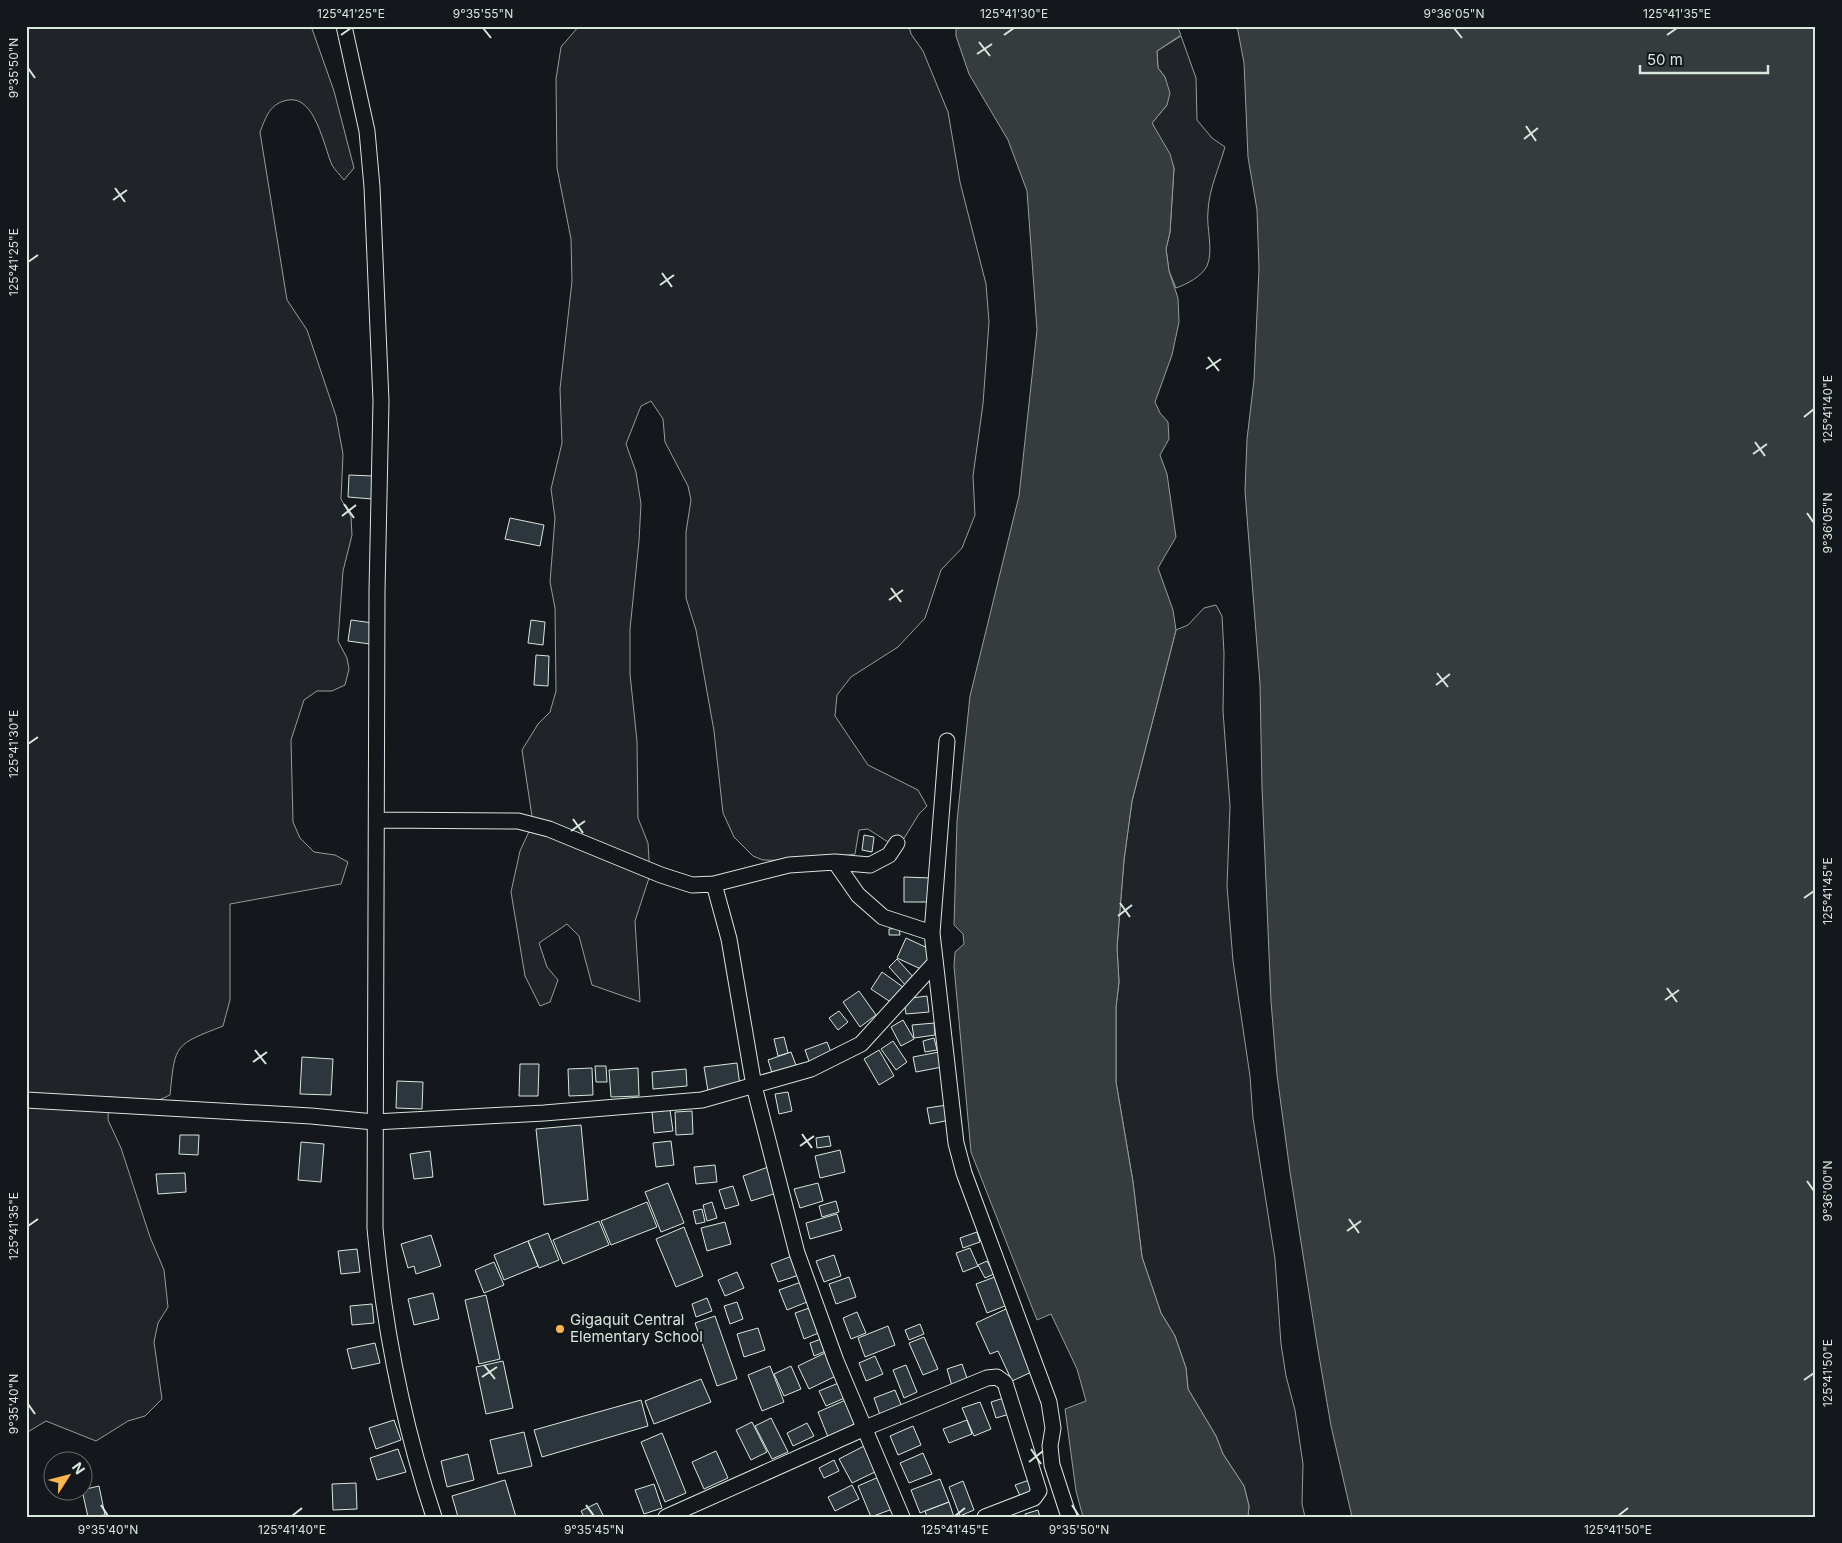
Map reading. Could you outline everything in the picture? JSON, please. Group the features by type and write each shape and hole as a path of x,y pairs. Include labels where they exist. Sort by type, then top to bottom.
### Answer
{"street":[{"path":"344,26 366,131 376,229 381,401 377,591 378,820 374,1228 394,1374 411,1445 434,1517"},
{"path":"947,741 932,933 934,964 956,1143 964,1172 1049,1402 1053,1428 1050,1446 1052,1465 1069,1517"},
{"path":"378,820 518,821 549,829 692,885 714,884 789,865 834,862 870,864 889,855 897,843"},
{"path":"834,862 858,895 882,917 932,933"},
{"path":"714,884 729,940 754,1086 797,1253 836,1361 902,1517"},
{"path":"26,1100 301,1115 374,1122 544,1113 702,1100 811,1069 861,1044 934,964"},
{"path":"671,1516 865,1428 987,1378 997,1377 1003,1380 1039,1491 1034,1498 984,1517"}],"shaded area":[{"path":"26,26 311,26 334,91 354,168 344,180 332,165 322,135 312,114 297,101 288,100 277,104 264,121 260,132 287,300 307,330 336,416 343,454 341,499 351,517 352,535 343,571 338,641 347,658 349,669 345,685 332,691 317,691 304,700 291,740 293,822 300,838 314,852 335,855 348,862 341,884 230,904 230,1000 223,1026 195,1037 180,1048 176,1055 170,1095 159,1100 109,1097 108,1120 121,1148 150,1237 164,1270 168,1307 158,1323 154,1342 162,1399 145,1416 128,1421 96,1441 46,1421 26,1433"},
{"path":"579,26 909,26 911,34 923,51 948,112 960,182 986,284 989,322 983,404 973,476 975,515 962,548 941,570 925,618 898,647 851,677 837,695 835,716 868,765 918,790 927,806 919,814 903,840 888,842 868,829 859,830 855,854 804,861 763,860 753,856 734,837 723,813 714,731 696,630 686,598 686,532 691,500 688,486 665,442 663,419 651,401 641,406 626,444 636,472 641,504 630,629 630,674 637,741 638,818 648,843 650,875 635,921 640,1002 592,985 579,936 567,924 539,943 547,967 558,980 550,1002 540,1006 525,976 511,892 520,851 533,823 522,750 538,724 550,712 556,691 555,608 550,582 555,518 551,489 562,443 560,389 572,281 571,239 557,168 556,79 561,47"},
{"path":"956,26 1177,26 1181,35 1157,51 1158,68 1165,77 1170,93 1167,105 1152,123 1170,154 1174,168 1170,232 1166,249 1169,271 1178,298 1179,322 1172,355 1155,402 1160,413 1168,422 1169,439 1160,455 1167,474 1176,537 1158,568 1173,610 1176,630 1132,801 1124,860 1117,947 1119,982 1116,1007 1116,1082 1133,1182 1142,1257 1161,1313 1175,1336 1186,1368 1188,1389 1216,1436 1223,1454 1244,1486 1249,1506 1248,1517 1083,1517 1076,1491 1065,1409 1086,1401 1077,1369 1051,1314 1037,1320 971,1152 954,966 955,952 964,944 963,934 954,925 957,821 970,696 1019,496 1037,330 1027,191 1008,140 969,74 956,36"},
{"path":"1237,26 1816,26 1816,1517 1352,1517 1331,1426 1290,1172 1277,1075 1271,1001 1262,787 1260,684 1245,491 1247,439 1254,380 1259,269 1257,210 1248,157 1244,63"},
{"path":"1181,36 1196,78 1197,120 1212,138 1225,147 1212,187 1209,203 1210,253 1207,266 1197,277 1176,288 1169,271 1166,249 1170,232 1174,168 1152,123 1167,105 1165,77 1158,68 1157,51"},
{"path":"1216,605 1222,616 1224,653 1223,711 1230,806 1227,886 1233,961 1250,1076 1253,1118 1275,1259 1281,1344 1286,1376 1295,1410 1303,1464 1302,1504 1305,1517 1248,1517 1249,1506 1244,1486 1223,1454 1216,1436 1188,1389 1186,1368 1175,1336 1161,1313 1142,1257 1133,1182 1116,1082 1116,1007 1119,982 1117,947 1124,860 1132,801 1176,630 1188,625 1204,608"}],"building":[{"path":"349,475 373,476 372,499 348,497"},
{"path":"510,518 544,525 540,546 505,539"},
{"path":"351,620 373,623 370,644 348,641"},
{"path":"531,620 545,622 543,645 528,643"},
{"path":"536,655 549,656 548,686 534,685"},
{"path":"864,835 874,837 872,852 862,850"},
{"path":"904,877 932,878 932,902 904,902"},
{"path":"899,928 900,935 889,935 889,929"},
{"path":"906,938 932,950 923,970 897,958"},
{"path":"897,959 916,980 907,987 889,967"},
{"path":"882,972 903,987 892,1003 871,989"},
{"path":"859,991 876,1015 860,1027 843,1002"},
{"path":"927,996 929,1012 906,1014 904,999"},
{"path":"839,1011 848,1022 838,1030 829,1018"},
{"path":"903,1020 914,1039 901,1046 891,1027"},
{"path":"934,1023 935,1035 914,1038 912,1025"},
{"path":"784,1037 788,1053 778,1056 774,1039"},
{"path":"934,1038 937,1050 925,1052 923,1041"},
{"path":"893,1041 907,1062 896,1070 881,1049"},
{"path":"827,1042 833,1057 810,1064 805,1050"},
{"path":"879,1050 894,1076 879,1085 864,1059"},
{"path":"791,1052 797,1068 773,1076 768,1060"},
{"path":"939,1052 942,1067 916,1072 913,1057"},
{"path":"302,1057 333,1059 331,1095 300,1094"},
{"path":"737,1063 740,1086 708,1091 704,1067"},
{"path":"520,1064 539,1064 538,1096 519,1096"},
{"path":"595,1066 606,1066 607,1082 596,1082"},
{"path":"592,1068 593,1095 569,1096 568,1069"},
{"path":"638,1068 639,1096 611,1097 609,1070"},
{"path":"686,1069 687,1086 653,1089 652,1072"},
{"path":"397,1081 423,1082 422,1109 396,1108"},
{"path":"788,1092 792,1111 779,1114 775,1094"},
{"path":"947,1105 950,1120 930,1124 927,1108"},
{"path":"670,1110 673,1131 654,1133 652,1112"},
{"path":"692,1111 693,1134 676,1135 675,1112"},
{"path":"581,1125 588,1200 544,1205 536,1129"},
{"path":"180,1135 199,1135 198,1155 179,1154"},
{"path":"829,1136 831,1146 817,1148 816,1138"},
{"path":"671,1141 674,1165 656,1167 653,1143"},
{"path":"301,1142 324,1144 321,1182 298,1180"},
{"path":"840,1150 845,1172 820,1178 815,1156"},
{"path":"430,1151 433,1177 414,1179 410,1154"},
{"path":"715,1165 717,1182 696,1184 694,1167"},
{"path":"771,1166 780,1192 751,1201 743,1176"},
{"path":"185,1173 186,1192 158,1194 156,1174"},
{"path":"668,1183 684,1223 661,1232 645,1192"},
{"path":"818,1183 823,1201 800,1208 794,1189"},
{"path":"733,1186 739,1205 725,1209 719,1190"},
{"path":"836,1201 839,1212 822,1217 819,1206"},
{"path":"647,1202 657,1227 611,1245 601,1221"},
{"path":"712,1202 717,1218 707,1221 703,1205"},
{"path":"702,1209 705,1222 696,1224 693,1211"},
{"path":"837,1214 842,1230 810,1239 806,1223"},
{"path":"599,1221 609,1245 563,1264 553,1240"},
{"path":"725,1222 731,1244 707,1251 701,1228"},
{"path":"684,1227 703,1276 676,1287 656,1239"},
{"path":"977,1232 980,1242 963,1248 960,1238"},
{"path":"548,1233 559,1260 539,1268 528,1241"},
{"path":"431,1235 441,1266 416,1274 414,1266 408,1268 401,1244"},
{"path":"528,1241 538,1266 504,1280 494,1255"},
{"path":"970,1248 978,1266 963,1272 956,1253"},
{"path":"357,1249 360,1272 341,1274 338,1251"},
{"path":"834,1255 841,1276 824,1282 816,1261"},
{"path":"792,1256 799,1275 778,1282 771,1264"},
{"path":"987,1261 994,1274 985,1278 978,1265"},
{"path":"494,1262 504,1285 484,1293 475,1270"},
{"path":"737,1272 744,1288 725,1296 718,1280"},
{"path":"1000,1275 1010,1304 987,1313 976,1284"},
{"path":"849,1277 856,1297 836,1304 829,1284"},
{"path":"804,1281 812,1300 787,1310 779,1290"},
{"path":"433,1293 439,1319 414,1325 408,1299"},
{"path":"486,1295 500,1359 479,1364 465,1300"},
{"path":"707,1298 712,1311 696,1317 692,1304"},
{"path":"737,1302 743,1319 730,1324 724,1306"},
{"path":"372,1304 374,1323 352,1325 350,1306"},
{"path":"812,1307 821,1332 804,1339 795,1313"},
{"path":"1008,1308 1036,1370 1012,1381 998,1351 990,1354 976,1323"},
{"path":"857,1312 866,1333 851,1339 843,1318"},
{"path":"715,1316 737,1379 717,1386 695,1323"},
{"path":"920,1324 924,1334 909,1340 905,1330"},
{"path":"888,1326 895,1345 865,1357 858,1338"},
{"path":"758,1328 765,1350 744,1357 737,1334"},
{"path":"924,1337 938,1369 923,1375 909,1343"},
{"path":"824,1338 828,1350 814,1356 810,1343"},
{"path":"375,1343 380,1363 352,1369 347,1349"},
{"path":"827,1352 838,1375 809,1389 798,1366"},
{"path":"875,1356 883,1374 866,1381 859,1363"},
{"path":"503,1361 513,1408 486,1414 476,1367"},
{"path":"962,1364 968,1381 952,1386 947,1369"},
{"path":"906,1365 917,1392 904,1398 893,1370"},
{"path":"770,1366 784,1402 762,1411 748,1375"},
{"path":"791,1366 801,1389 784,1396 774,1374"},
{"path":"701,1379 711,1402 654,1424 645,1401"},
{"path":"841,1382 847,1397 826,1406 819,1391"},
{"path":"895,1390 902,1407 880,1415 874,1398"},
{"path":"1007,1397 1013,1413 996,1418 991,1402"},
{"path":"848,1399 858,1424 828,1437 818,1412"},
{"path":"641,1400 648,1426 542,1457 534,1430"},
{"path":"980,1402 991,1429 974,1436 962,1408"},
{"path":"771,1418 788,1452 772,1459 755,1426"},
{"path":"394,1420 401,1440 376,1449 369,1428"},
{"path":"967,1420 972,1434 949,1443 943,1429"},
{"path":"752,1422 767,1452 751,1460 736,1430"},
{"path":"807,1423 814,1436 793,1446 787,1433"},
{"path":"913,1426 921,1445 898,1455 890,1436"},
{"path":"524,1432 532,1466 498,1474 490,1440"},
{"path":"662,1433 686,1493 665,1502 641,1442"},
{"path":"864,1446 877,1471 852,1483 839,1459"},
{"path":"398,1449 406,1472 377,1480 370,1458"},
{"path":"716,1451 728,1478 704,1489 692,1462"},
{"path":"923,1453 932,1474 909,1483 900,1463"},
{"path":"468,1454 474,1480 447,1487 441,1461"},
{"path":"834,1460 839,1471 824,1478 819,1468"},
{"path":"881,1476 895,1508 871,1517 858,1486"},
{"path":"940,1479 949,1502 920,1513 911,1490"},
{"path":"1032,1479 1037,1492 1021,1498 1015,1485"},
{"path":"505,1480 516,1517 458,1517 452,1496"},
{"path":"963,1481 974,1510 960,1516 949,1487"},
{"path":"356,1483 357,1509 333,1510 332,1484"},
{"path":"654,1484 662,1508 644,1514 635,1490"},
{"path":"852,1485 859,1499 835,1511 828,1497"},
{"path":"99,1486 105,1515 88,1517 84,1500 92,1500 92,1488"},
{"path":"949,1502 954,1517 927,1517 925,1511"},
{"path":"597,1503 604,1517 584,1517 581,1511"},
{"path":"1038,1510 1040,1517 1026,1517 1025,1514"}],"place":[{"name":"Gigaquit Central Elementary School","path":"560,1329"}]}
